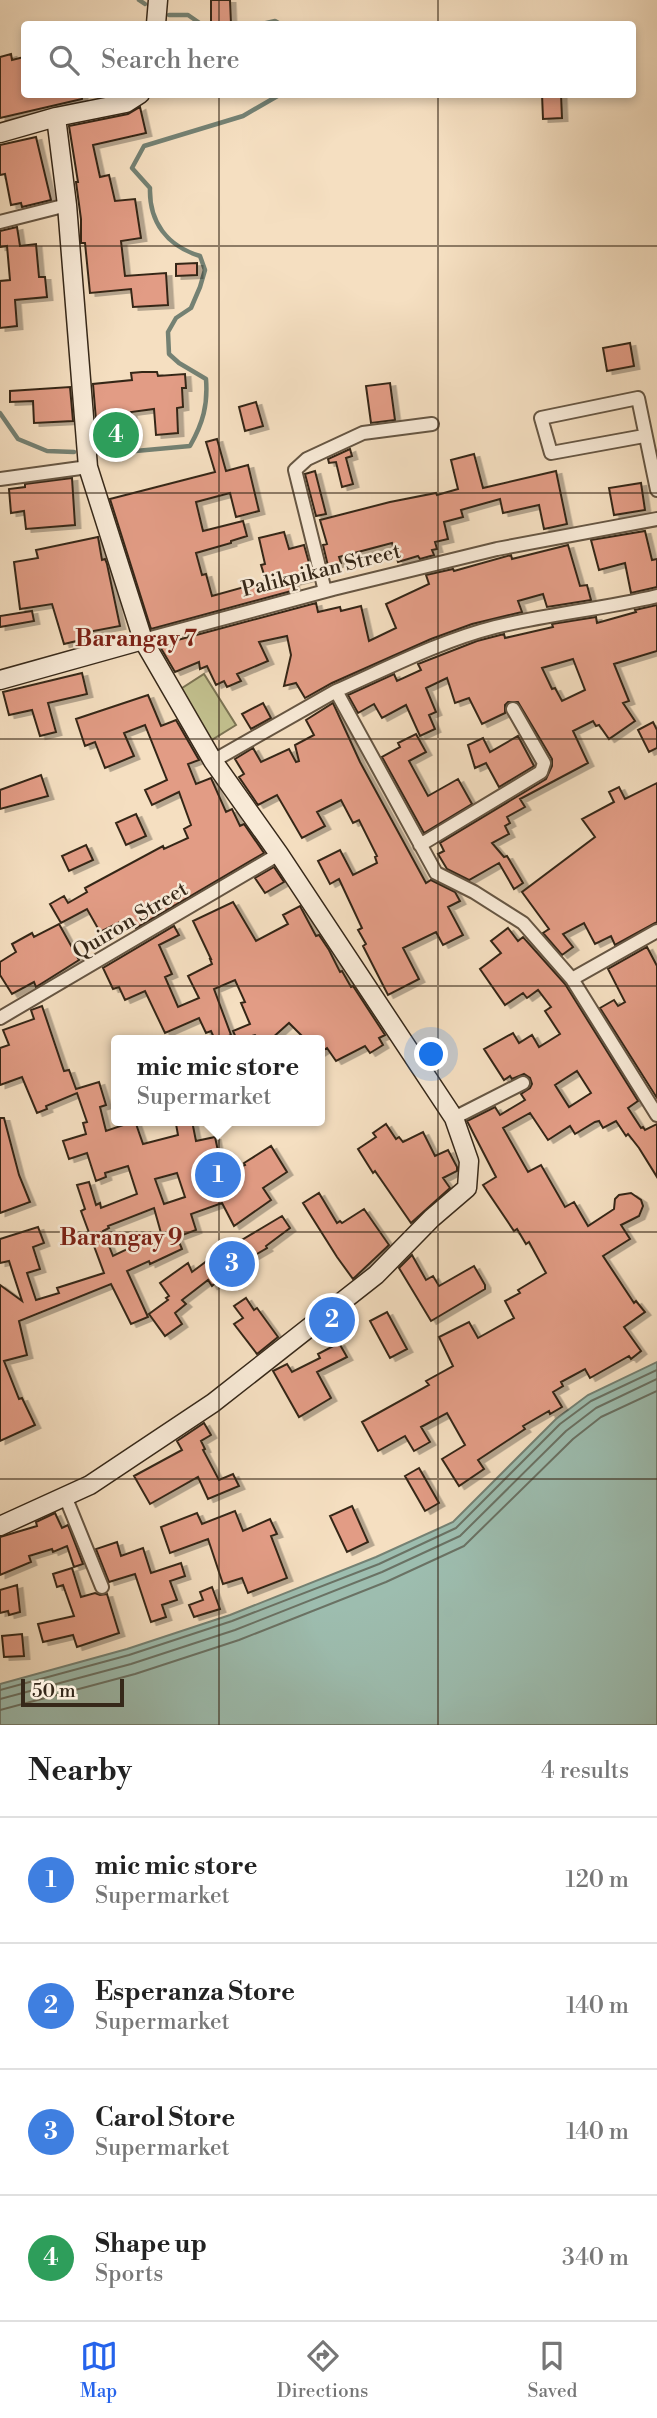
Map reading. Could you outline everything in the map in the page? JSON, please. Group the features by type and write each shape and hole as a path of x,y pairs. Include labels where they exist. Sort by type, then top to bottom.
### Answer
{"street":[{"path":"156,21 158,0"},
{"path":"0,133 56,117 127,103 134,98"},
{"path":"0,1526 90,1485 213,1403 376,1275 432,1218 467,1188 469,1161 454,1118 279,854 213,761 143,640 88,467 67,205 56,117"},
{"path":"0,222 67,205"},
{"path":"644,436 551,453 541,418 638,398 657,490"},
{"path":"325,592 295,470 307,459 363,433 432,424"},
{"path":"0,479 88,467"},
{"name":"Palikpikan Street","path":"0,680 497,548 657,519"},
{"path":"213,761 336,691 433,648 493,627 657,596"},
{"path":"336,691 436,873 474,892 523,923 572,979 657,1115"},
{"path":"421,845 541,772 544,763 513,709"},
{"name":"Quiron Street","path":"0,1018 279,854"},
{"path":"572,979 657,931"},
{"path":"454,1118 523,1083"},
{"path":"65,1496 102,1587"}],"shaded area":[{"path":"204,674 236,725 210,741 179,690"}],"water":[{"path":"657,1362 657,1725 0,1725 0,1684 127,1649 230,1615 376,1557 453,1522 556,1419 588,1395"}],"building":[{"path":"211,0 230,0 231,21 211,21"},
{"path":"11,54 12,60 21,58 21,98 82,99 0,118 0,57"},
{"path":"542,98 561,98 562,118 543,119"},
{"path":"140,107 146,133 93,145 100,177 109,175 115,201 135,199 141,238 121,241 125,276 166,273 168,305 133,307 131,289 90,293 85,243 81,243 78,182 69,126 128,114"},
{"path":"36,137 51,200 22,207 21,203 11,205 5,174 0,175 0,145"},
{"path":"17,227 20,246 36,244 39,277 45,277 47,297 15,300 17,326 0,328 0,281 10,280 7,246 0,247 0,231"},
{"path":"197,263 197,275 176,276 176,264"},
{"path":"630,343 634,366 607,371 603,348"},
{"path":"157,372 158,376 185,374 186,388 182,388 183,407 177,408 178,433 156,435 154,409 131,412 133,436 100,439 93,384 132,380 131,373"},
{"path":"390,383 395,420 371,423 366,386"},
{"path":"70,387 73,421 34,423 33,401 10,402 10,391"},
{"path":"256,402 263,426 245,431 239,407"},
{"path":"217,439 226,471 248,465 259,511 236,517 230,493 196,502 203,531 243,521 247,536 196,553 212,596 266,581 261,565 265,564 259,538 284,532 289,549 304,545 313,577 293,582 295,590 151,629 110,499 215,472 206,442"},
{"path":"350,449 352,456 346,458 353,484 342,487 336,462 329,463 328,459"},
{"path":"474,454 483,488 556,471 567,524 544,529 539,505 503,513 500,499 461,510 463,517 444,522 448,539 435,542 437,549 432,550 434,555 398,562 392,543 339,557 341,563 328,566 323,545 327,544 320,520 390,502 458,489 451,460"},
{"path":"315,471 326,514 316,516 305,474"},
{"path":"72,478 75,525 26,529 24,511 11,513 9,489 25,487 25,484"},
{"path":"641,483 645,510 614,515 609,488"},
{"path":"645,531 652,560 657,559 657,587 631,593 625,563 599,570 591,540"},
{"path":"98,537 102,560 105,559 107,564 120,626 88,632 89,638 64,644 52,604 20,609 14,562 38,558 36,550"},
{"path":"568,545 580,586 587,585 591,600 547,607 543,594 518,601 522,612 472,624 431,639 332,683 305,698 296,683 284,686 291,655 287,636 259,642 268,661 237,674 241,681 227,687 224,681 216,685 207,666 200,669 199,662 175,672 159,645 316,603 318,612 340,607 341,611 361,606 369,641 396,628 386,604 429,584 426,575 453,569 454,571 511,555 512,559"},
{"path":"657,605 657,651 614,664 629,701 623,703 635,721 609,739 593,721 573,731 588,763 520,799 525,807 507,817 510,823 505,826 509,834 492,843 504,857 507,856 523,883 514,889 499,863 469,880 447,869 438,854 444,851 440,843 546,779 552,759 518,702 508,702 505,705 505,713 482,724 469,698 455,703 447,678 426,688 436,712 429,715 435,729 420,736 406,705 382,718 374,704 358,713 348,695 394,674 397,681 421,670 418,664 477,641 504,634 505,638 553,627 552,624 596,617 597,623 636,612 635,610","holes":["573,659 585,690 562,701 555,688 552,689 542,668"]},
{"path":"32,611 34,621 0,627 0,616"},
{"path":"82,673 87,694 48,703 56,732 40,736 32,710 9,715 3,692"},
{"path":"148,695 161,726 176,720 199,760 188,764 196,784 211,778 226,812 232,809 240,826 244,824 264,853 136,928 130,917 100,932 87,909 61,923 50,904 64,896 68,903 87,892 85,888 163,846 164,849 188,838 184,829 191,825 179,792 152,805 145,790 167,780 145,725 124,733 134,756 105,768 95,742 85,746 76,719"},
{"path":"263,703 271,718 251,729 242,714"},
{"path":"333,703 360,762 426,883 431,880 455,892 460,901 448,907 463,935 443,945 436,932 403,948 419,979 388,995 363,946 366,944 358,930 362,928 339,879 330,884 318,861 340,850 353,875 377,863 377,856 359,820 353,823 341,800 317,812 325,826 302,838 277,795 258,805 239,777 244,774 235,759 253,748 261,762 289,749 296,762 299,761 295,745 314,735 306,720"},
{"path":"653,722 657,730 657,748 649,752 638,730"},
{"path":"416,734 426,752 409,761 428,796 458,779 472,804 424,833 382,757 400,747 398,743"},
{"path":"518,736 534,766 499,787 486,763 475,768 468,745 483,738 490,752"},
{"path":"41,775 48,796 0,809 0,790"},
{"path":"657,783 657,922 615,945 611,936 595,944 584,923 563,934 573,947 562,955 543,933 549,929 522,892 595,837 582,819 614,802 609,792 619,787 625,799"},
{"path":"136,814 146,836 126,845 116,823"},
{"path":"86,845 93,860 69,871 62,856"},
{"path":"274,867 284,882 265,893 255,878"},
{"path":"233,902 256,941 288,924 283,915 300,906 316,936 319,935 340,972 342,971 351,987 353,986 385,1035 379,1038 383,1045 370,1053 365,1046 336,1061 327,1048 325,1049 325,1035 301,1035 289,1023 276,1035 235,1035 233,1031 250,1024 241,1003 245,1002 235,980 214,989 231,1035 213,1035 211,1031 206,1033 199,1018 165,1033 145,991 125,1000 119,987 113,989 103,968 174,926 179,935 159,945 172,974 165,977 178,1007 199,998 188,976 212,964 193,921"},
{"path":"59,924 79,960 36,987 34,982 12,994 0,975 0,962 16,952 12,944 32,933 34,937"},
{"path":"508,928 518,941 523,937 565,984 638,1101 628,1108 641,1128 645,1130 657,1124 657,1177 639,1148 628,1134 626,1136 616,1121 603,1128 599,1121 595,1122 575,1134 570,1126 548,1140 530,1113 503,1128 528,1172 541,1165 565,1207 574,1202 588,1226 614,1209 615,1199 619,1195 631,1193 641,1200 643,1206 639,1216 621,1225 630,1239 603,1256 634,1303 636,1301 645,1312 624,1327 641,1351 631,1359 629,1356 590,1378 585,1369 561,1382 563,1386 553,1392 562,1407 523,1426 525,1429 478,1460 484,1469 459,1486 442,1459 465,1445 447,1413 421,1427 430,1442 414,1451 405,1436 378,1451 362,1422 429,1385 426,1381 453,1366 439,1337 469,1322 478,1338 514,1318 505,1301 546,1273 529,1242 526,1244 517,1229 514,1231 483,1185 496,1177 467,1121 495,1107 500,1115 525,1100 521,1094 532,1084 530,1078 524,1074 512,1079 510,1076 504,1080 484,1049 513,1033 519,1043 532,1035 539,1047 560,1034 545,1011 551,1007 538,990 527,998 523,993 505,1005 480,969 501,953 491,941","holes":["577,1071 591,1093 569,1107 555,1085"]},
{"path":"647,947 657,966 657,1098 600,1008 614,1000 618,1006 625,1002 608,969"},
{"path":"42,1006 64,1071 69,1070 76,1089 99,1082 106,1105 100,1107 106,1131 120,1126 137,1126 143,1144 178,1135 176,1126 193,1126 196,1141 215,1137 218,1151 211,1153 220,1176 245,1165 244,1163 271,1146 287,1172 263,1188 271,1200 234,1226 222,1203 191,1214 196,1230 177,1237 182,1249 127,1271 148,1317 131,1324 111,1284 19,1321 27,1355 4,1361 19,1399 22,1398 35,1425 0,1441 0,1285 22,1301 9,1261 0,1263 0,1239 38,1227 44,1243 33,1247 40,1269 27,1273 36,1300 59,1293 57,1288 104,1273 81,1211 85,1209 77,1185 89,1182 96,1205 100,1203 101,1208 137,1194 128,1166 105,1173 106,1177 96,1181 87,1153 69,1159 63,1141 86,1134 83,1123 87,1122 77,1093 46,1106 47,1109 37,1113 22,1077 0,1085 0,1048 9,1045 3,1030 34,1019 31,1010","holes":["177,1173 185,1197 164,1204 155,1179","154,1208 161,1233 113,1256 103,1231 109,1228 108,1226"]},
{"path":"0,1118 4,1118 19,1175 30,1202 0,1213"},
{"path":"386,1124 396,1139 399,1137 403,1142 423,1132 435,1156 448,1150 457,1167 457,1171 443,1178 450,1188 411,1223 358,1149 376,1137 373,1133"},
{"path":"319,1193 337,1223 342,1223 364,1209 389,1245 353,1279 303,1203"},
{"path":"282,1216 290,1228 266,1246 267,1248 250,1258 240,1241"},
{"path":"220,1247 240,1272 230,1279 226,1274 212,1286 208,1280 182,1300 186,1304 175,1313 182,1324 165,1336 149,1314 168,1300 166,1298 169,1296 160,1283 188,1263 192,1272 212,1257 210,1254"},
{"path":"412,1255 426,1280 433,1276 439,1286 474,1266 485,1289 431,1321 399,1268"},
{"path":"246,1298 254,1310 257,1308 278,1337 257,1354 234,1324 243,1318 234,1306"},
{"path":"387,1312 407,1349 390,1358 370,1321"},
{"path":"339,1343 347,1357 317,1372 331,1398 299,1417 273,1371 287,1364 292,1372 320,1358 318,1354"},
{"path":"204,1423 211,1435 201,1441 205,1449 203,1450 219,1480 233,1474 239,1486 208,1499 198,1477 150,1504 134,1476 182,1450 177,1441"},
{"path":"419,1468 439,1503 425,1511 405,1476"},
{"path":"352,1506 368,1542 347,1552 330,1516"},
{"path":"235,1511 243,1531 270,1519 277,1534 271,1536 287,1578 248,1593 242,1578 223,1584 208,1539 170,1553 161,1527 197,1513 202,1524"},
{"path":"55,1513 62,1528 68,1525 83,1564 74,1567 67,1546 53,1552 52,1549 29,1556 31,1562 0,1575 0,1537 37,1526 36,1522"},
{"path":"117,1542 121,1556 143,1548 151,1573 181,1563 185,1576 170,1581 177,1600 162,1605 166,1617 151,1622 135,1574 109,1582 96,1549"},
{"path":"72,1568 81,1597 95,1593 107,1594 119,1633 77,1647 73,1635 43,1642 38,1624 74,1616 63,1585 57,1587 53,1574"},
{"path":"17,1585 20,1612 9,1615 8,1611 0,1613 0,1590"},
{"path":"212,1587 220,1609 194,1617 189,1605 203,1600 200,1592"},
{"path":"22,1634 24,1656 4,1657 2,1636"}],"waterway":[{"path":"139,0 145,4"},
{"path":"169,15 188,15 197,21"},
{"path":"99,453 190,446 205,406 206,379 169,354 168,332 176,318 191,308 205,270 200,256 178,246 162,231 153,212 150,188 132,168 144,146 243,116 274,98"},
{"path":"0,413 18,439 47,451 74,452"}],"place":[{"name":"Shape up","path":"116,435"},
{"name":"mic mic store","path":"218,1175"},
{"name":"Carol Store","path":"232,1264"},
{"name":"Esperanza Store","path":"332,1320"}],"district":[{"name":"Barangay 7","path":"136,638"},
{"name":"Barangay 9","path":"121,1237"}]}
